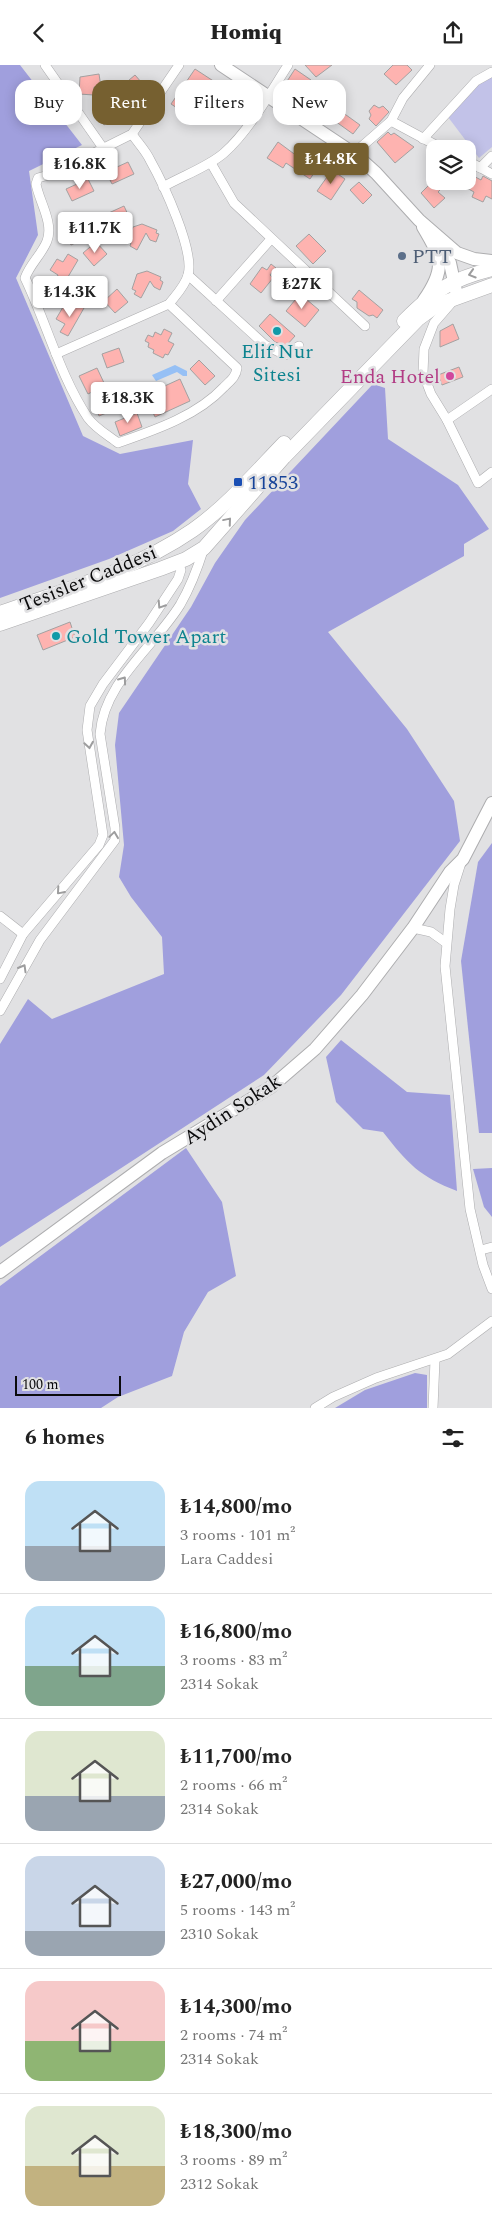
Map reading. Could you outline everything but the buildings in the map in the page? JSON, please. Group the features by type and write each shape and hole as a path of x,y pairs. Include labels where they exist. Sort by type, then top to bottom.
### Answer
{"main road":[{"name":"Tesisler Caddesi","path":"0,613 100,578 191,531 214,514 424,301 453,281 492,269"},
{"path":"0,624 178,563 204,548 284,457 418,319 437,305 457,296 492,285"},
{"path":"191,531 200,535 204,548"},
{"path":"174,541 174,554 178,563"}],"street":[{"path":"45,65 102,148"},
{"path":"169,304 238,368 236,374 216,397 206,405 161,427 118,443 89,420 56,354 42,313 25,278 28,269 47,242 50,230 36,184 38,178 52,174 132,135 178,65"},
{"path":"221,65 356,155 376,173 446,252 457,296 434,323 424,349 423,373 431,394 447,420 478,483 492,472"},
{"path":"163,187 211,163 225,153 268,98 288,65"},
{"path":"356,155 360,148 391,121 403,97 429,65"},
{"path":"423,139 476,81 492,72"},
{"path":"391,121 426,140"},
{"path":"56,354 169,304 182,288 188,275 190,256 186,241 150,158 132,135"},
{"path":"480,168 492,155"},
{"path":"211,163 234,203 365,326"},
{"path":"476,166 492,174"},
{"path":"419,220 457,253 474,259 492,261"},
{"path":"419,220 439,254 440,263 438,276 424,301"},
{"path":"216,301 271,239"},
{"path":"188,275 265,345 285,355 299,346"},
{"path":"447,420 492,389"},
{"path":"0,1011 40,940 115,840 115,828 100,734 101,720 119,685 179,605 200,561 204,548"},
{"path":"0,979 23,934 99,845 103,835 87,730 90,707 103,684 149,623 178,579 180,570 178,563"},
{"name":"Aydin Sokak","path":"0,1272 162,1153 271,1087 315,1049 362,995 413,928 450,872 463,859 492,803"},
{"path":"463,859 454,885 445,942 445,966 470,1209 481,1250 488,1263 492,1289"},
{"path":"0,916 23,934"},
{"path":"413,928 431,932 445,942"},
{"path":"481,1250 492,1247"},
{"path":"316,1408 334,1397 376,1378 448,1355 492,1321"},
{"path":"433,1408 435,1360"}],"shaded area":[{"path":"0,65 20,65 32,80 15,80 15,125 66,125 82,145 29,171 38,235 16,278 83,436 120,454 193,440 188,484 201,509 173,531 109,559 0,598"},
{"path":"492,77 492,147 479,158 476,154 476,140 465,140 448,117 480,83"},
{"path":"175,365 187,371 187,376 177,372 156,381 152,375"},
{"path":"373,384 385,388 388,439 458,485 489,529 464,544 464,556 328,632 407,729 454,801 460,841 341,995 264,1075 0,1247 0,1044 28,999 52,1019 164,974 162,937 131,897 119,877 124,845 115,745 119,713 191,607 215,563 245,520"},
{"path":"492,843 492,1133 479,1133 461,961 478,862"},
{"path":"341,1040 407,1092 450,1095 457,1191 433,1180 415,1168 383,1132 363,1129 336,1102 326,1057"},
{"path":"186,1148 222,1202 236,1276 208,1292 184,1332 172,1376 118,1397 101,1408 0,1408 0,1286"},
{"path":"492,1168 492,1217 484,1207 473,1169"},
{"path":"415,1373 427,1375 427,1408 335,1408 365,1390"}],"place":[{"name":"PTT","path":"402,256"},
{"name":"Elif Nur Sitesi","path":"277,331"},
{"name":"Enda Hotel","path":"450,376"},
{"name":"11853","path":"238,482"},
{"name":"Gold Tower Apart","path":"56,636"}]}
